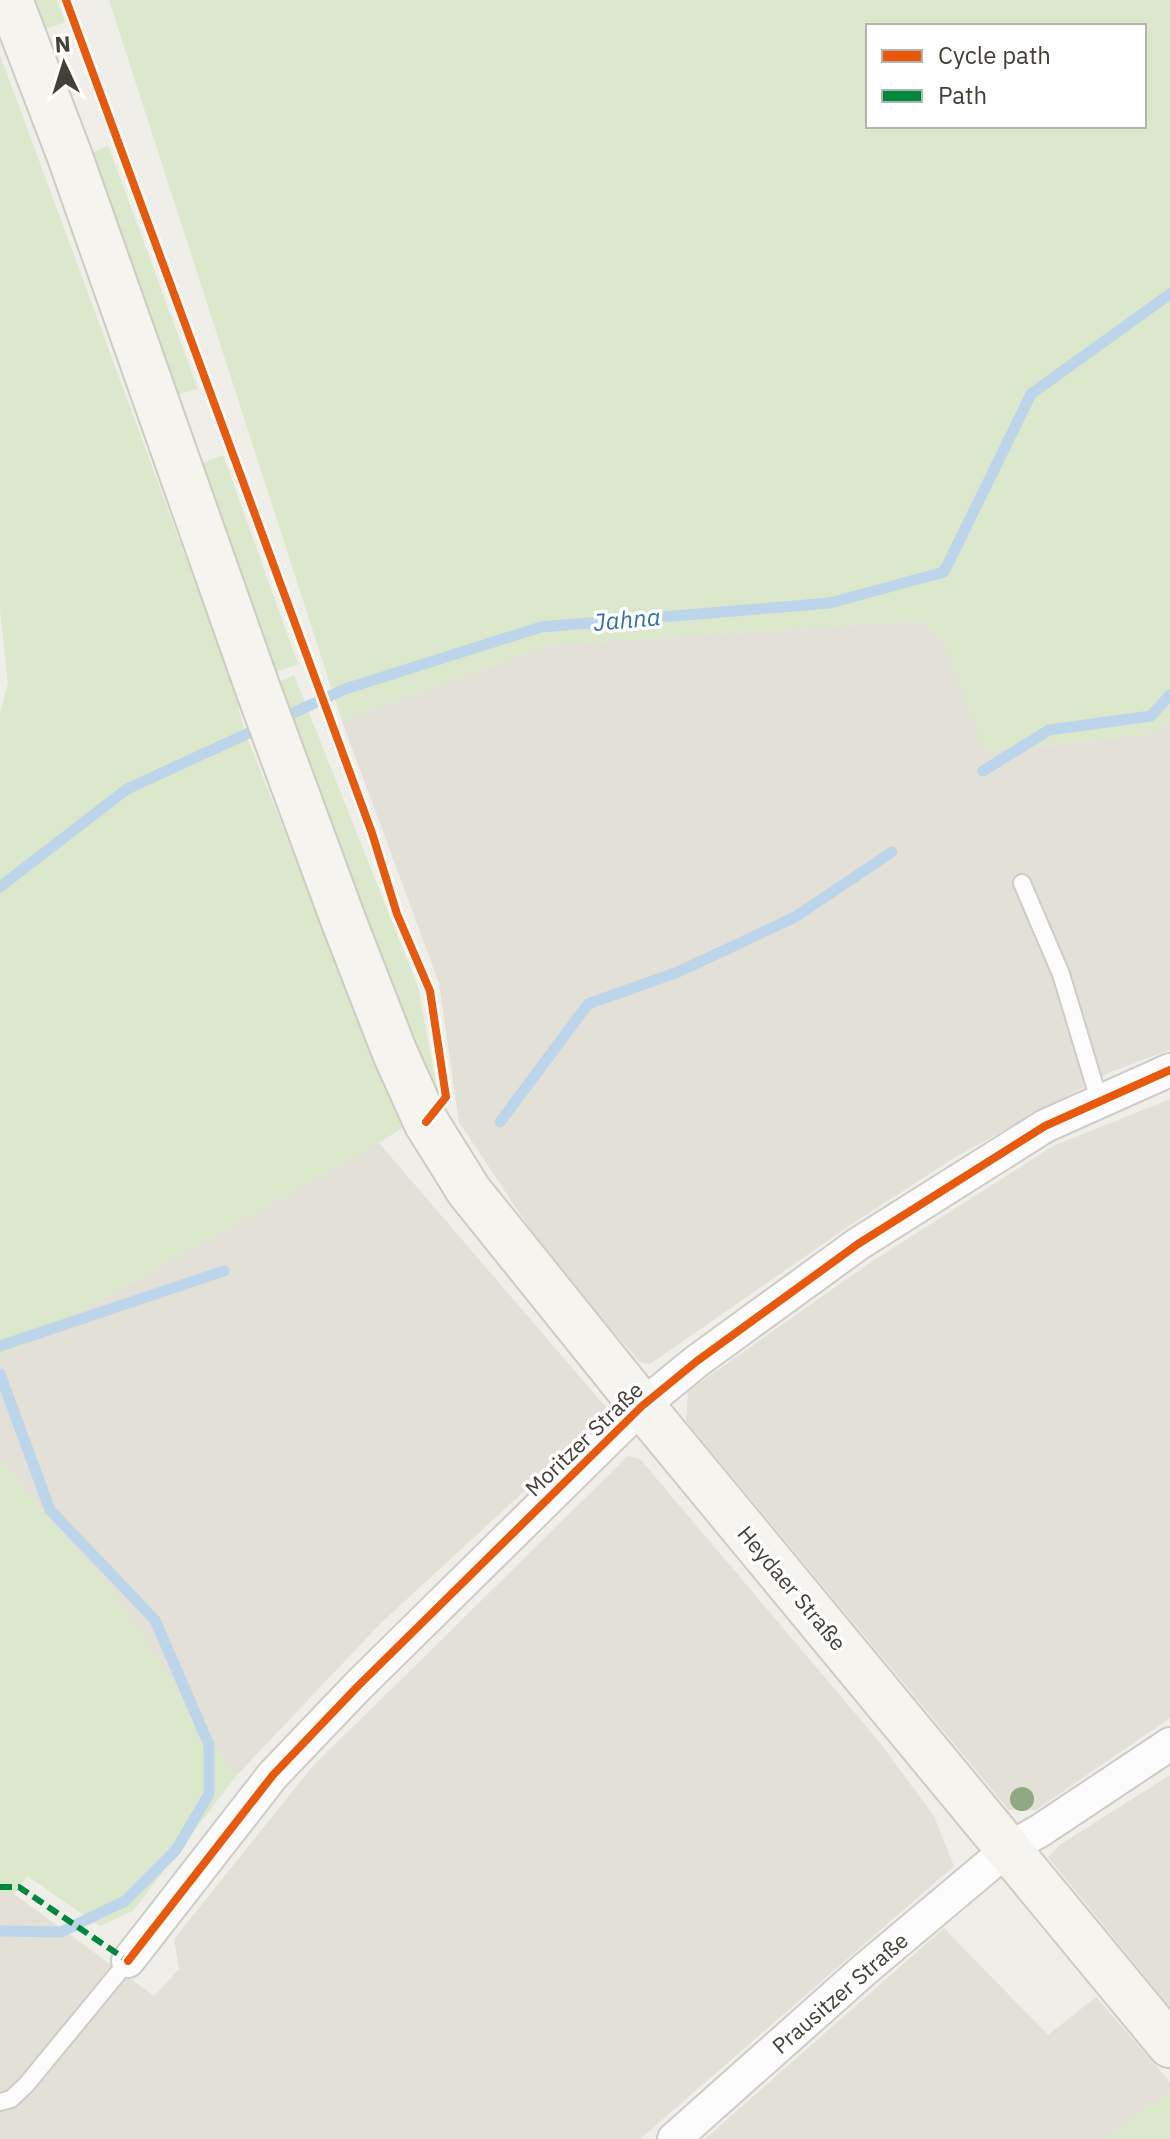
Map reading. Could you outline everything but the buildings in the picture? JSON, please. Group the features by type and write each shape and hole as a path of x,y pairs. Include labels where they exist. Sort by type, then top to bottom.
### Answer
{"main road":[{"name":"Heydaer Straße","path":"10,0 69,154 258,689 350,937 426,1122 469,1191 642,1406 1170,2045"}],"street":[{"name":"Moritzer Straße","path":"128,1961 273,1775 369,1675 642,1406 697,1361 858,1244 1045,1126 1170,1070"},
{"name":"Prausitzer Straße","path":"674,2139 864,1970 1008,1849 1170,1744"}],"lane":[{"path":"1022,883 1061,974 1099,1100"},
{"path":"0,2102 11,2099 26,2085 128,1961"}],"shaded area":[{"path":"919,621 944,642 985,751 1154,734 1170,721 1170,1050 1113,1071 957,1156 852,1224 650,1364 640,1362 550,1259 459,1122 439,983 342,721 550,645"},
{"path":"1170,1099 1170,1718 1036,1810 1009,1810 686,1421 688,1391 871,1262 1055,1145"},
{"path":"379,1143 610,1412 380,1624 236,1776 114,1594 0,1460 0,1357"},
{"path":"628,1456 640,1459 877,1739 934,1816 954,1866 640,2139 0,2139 0,1894 14,1894 154,1996 179,1969 174,1939 312,1767"},
{"path":"1170,1775 1170,2007 1048,1857 1061,1844"},
{"path":"944,1928 1048,2035 1096,1997 1170,2082 1170,2090 1106,2139 705,2139"}],"green space":[{"path":"34,0 57,0 65,22 45,29"},
{"path":"109,0 1170,0 1170,721 1154,734 984,751 944,642 919,621 550,645 342,721"},
{"path":"0,55 232,683 245,732 402,1128 0,1357 0,714 8,683 0,610"},
{"path":"108,145 198,389 176,394 90,154"},
{"path":"223,455 298,664 276,672 200,464"},
{"path":"294,675 418,987 438,1094 431,1100 277,683"},
{"path":"0,1460 114,1594 236,1776 133,1911 100,1926 27,1876 14,1894 0,1894"},
{"path":"1170,2090 1170,2139 1106,2139"}],"waterway":[{"name":"Jahna","path":"280,719 345,689 541,627 830,603 944,572 1031,394 1170,294"},
{"path":"983,771 1049,730 1151,716 1170,695"},
{"name":"Jahna","path":"0,887 127,789 264,726"},
{"path":"500,1122 588,1004 678,972 795,917 892,852"},
{"path":"0,1346 224,1271"},
{"path":"0,1374 50,1510 155,1620 209,1745 209,1794 176,1850 125,1901 61,1932 0,1931"}],"marked path":[{"path":"0,1887 19,1887 128,1961"}],"cycle path":[{"path":"66,0 372,833 397,914 430,991 446,1097 426,1122"},
{"path":"128,1961 273,1775 358,1686 642,1406 697,1361 858,1244 1045,1126 1170,1070"}]}
